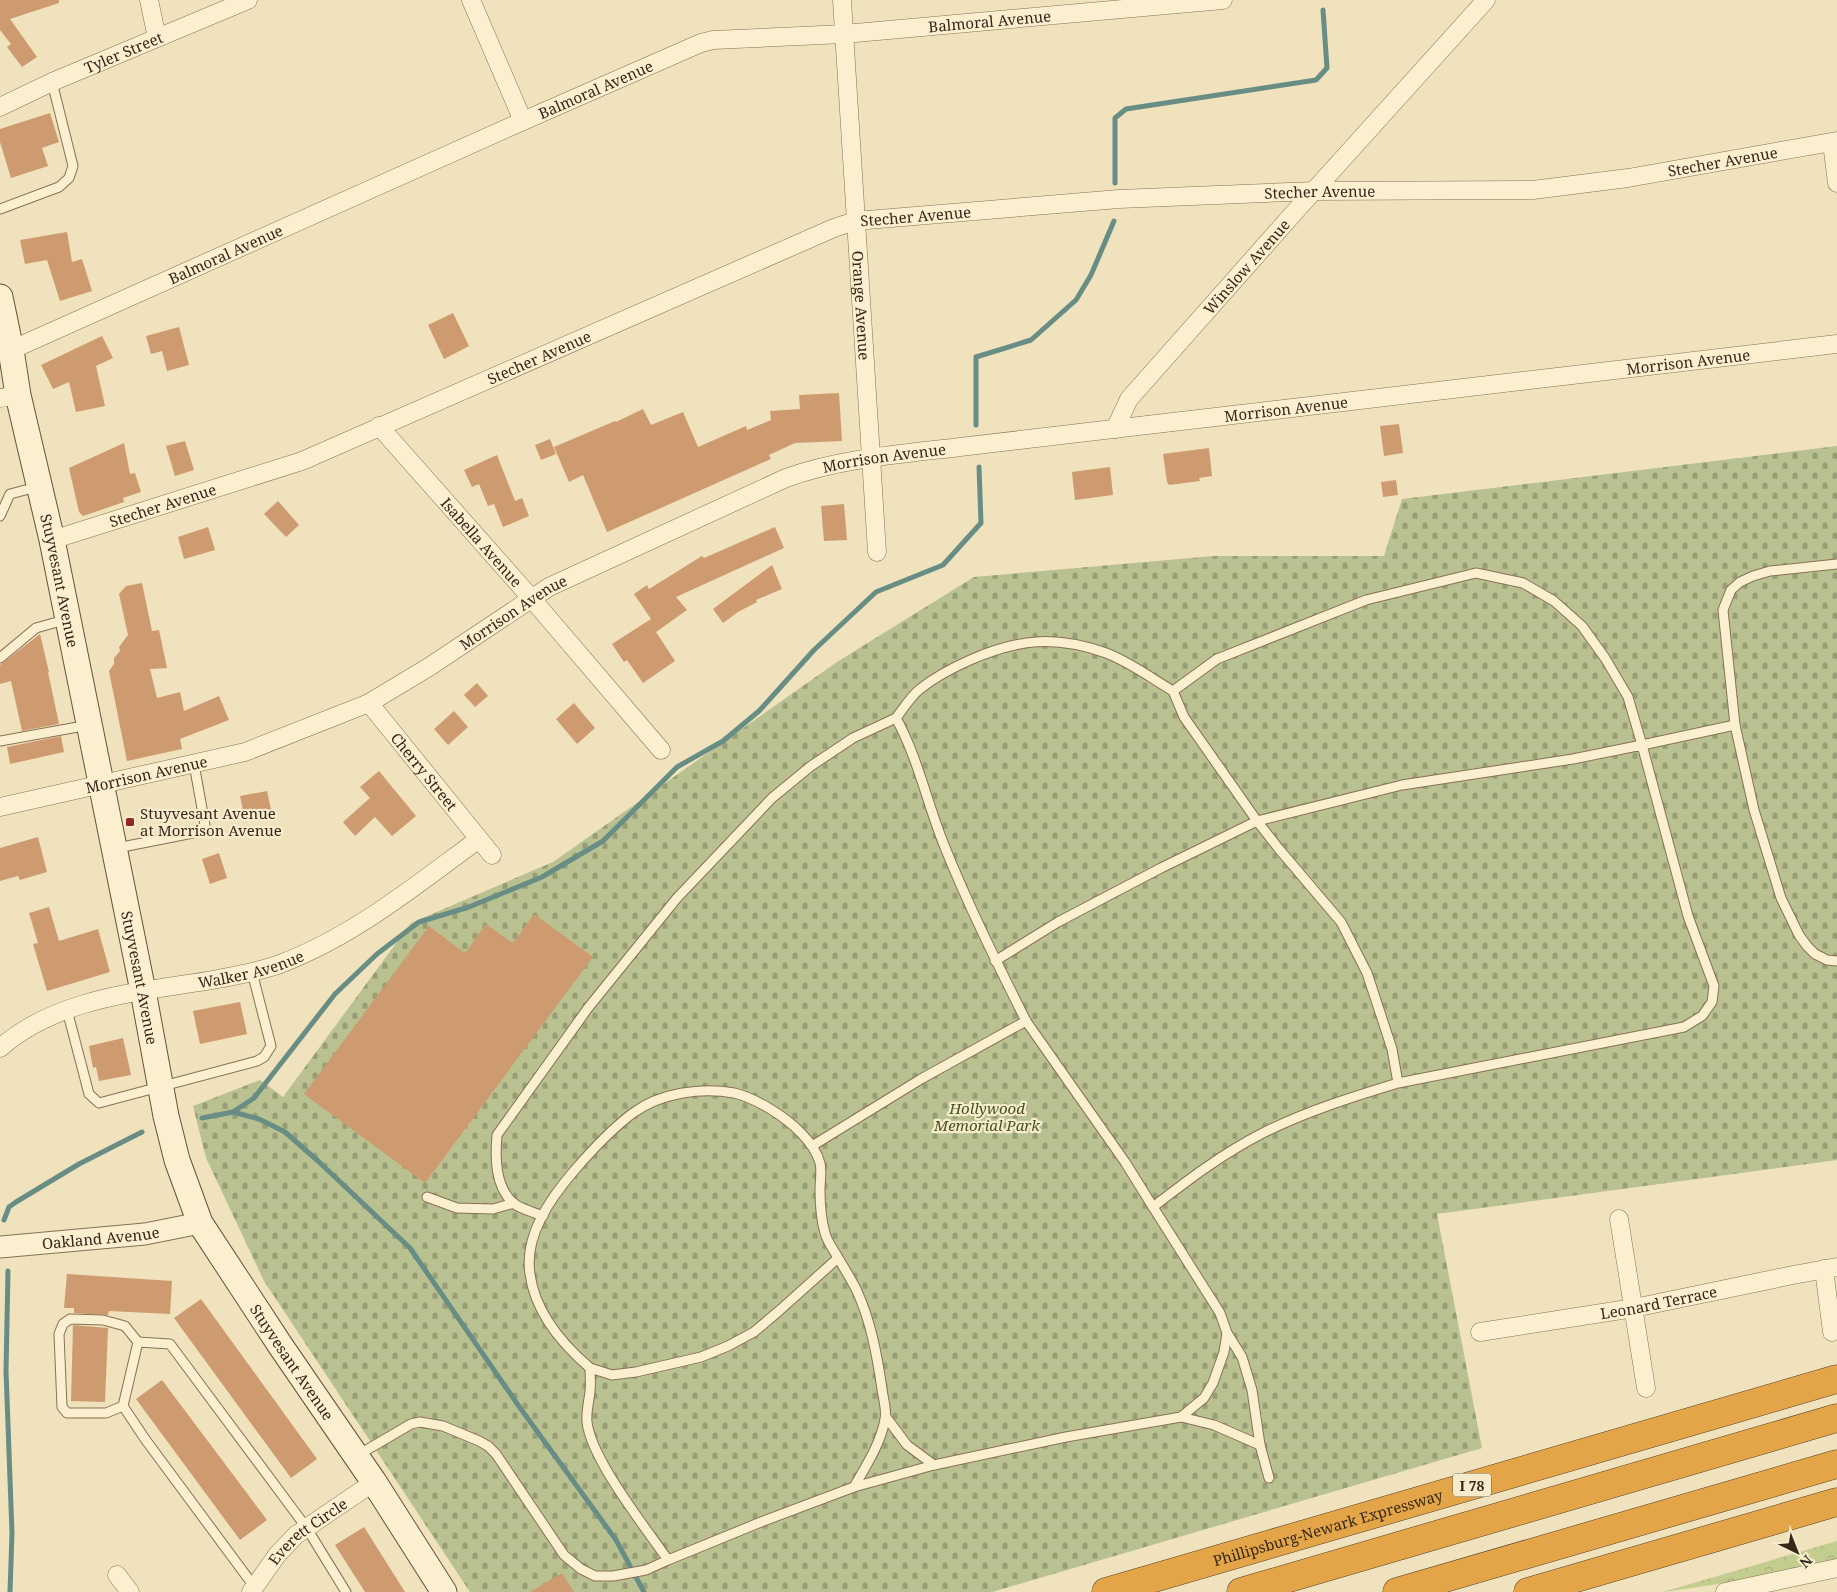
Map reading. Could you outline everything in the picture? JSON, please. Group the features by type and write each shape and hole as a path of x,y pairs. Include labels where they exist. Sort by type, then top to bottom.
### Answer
{"highway":[{"name":"Phillipsburg-Newark Expressway","path":"1106,1592 1837,1379"},
{"name":"I 78","path":"1241,1592 1837,1418"},
{"path":"1397,1592 1837,1464"},
{"path":"1528,1592 1837,1502"}],"main road":[{"name":"Stuyvesant Avenue","path":"0,297 11,350 9,397 40,486 52,540 143,991 166,1116 177,1160 200,1223 280,1345 374,1482 444,1592"}],"street":[{"path":"149,0 157,38"},
{"name":"Tyler Street","path":"0,108 52,82 248,0"},
{"path":"471,0 523,121"},
{"name":"Orange Avenue","path":"842,0 877,552"},
{"name":"Balmoral Avenue","path":"11,350 702,43 713,40 844,34 1223,0"},
{"name":"Winslow Avenue","path":"1115,428 1129,399 1486,0"},
{"path":"1834,142 1837,183"},
{"name":"Stecher Avenue","path":"52,540 302,461 834,228 855,221 1118,199 1314,192 1533,190 1628,178 1834,142"},
{"name":"Morrison Avenue","path":"0,807 245,752 369,702 429,666 549,588 786,478 810,469 871,458 1115,428 1837,344"},
{"name":"Isabella Avenue","path":"379,426 532,599 661,750"},
{"name":"Cherry Street","path":"369,702 492,855"},
{"name":"Walker Avenue","path":"0,1048 31,1027 67,1010 88,1003 143,991 252,972 279,964 338,938 479,839"},
{"path":"1619,1219 1646,1388"},
{"name":"Oakland Avenue","path":"0,1247 145,1234 200,1223"},
{"path":"1831,1268 1832,1332"},
{"name":"Leonard Terrace","path":"1480,1332 1634,1308 1831,1268"},
{"name":"Everett Circle","path":"254,1590 282,1549 306,1527 374,1482"},
{"path":"1725,1592 1837,1568"},
{"path":"118,1575 130,1592"}],"lane":[{"path":"0,209 59,186 69,178 72,166 52,82"},
{"path":"0,516 10,494 40,486"},
{"path":"1837,564 1770,571 1740,582 1731,590 1723,610 1735,725 1754,810 1781,898 1806,946 1815,954 1827,960 1837,961"},
{"path":"1153,1207 1212,1162 1262,1134 1333,1103 1398,1083 1684,1027 1702,1016 1712,1002 1714,986 1688,916 1628,697 1606,658 1582,626 1554,601 1523,583 1476,573 1357,603 1217,659 1173,691"},
{"path":"0,658 36,628 68,619"},
{"path":"543,1216 514,1203 501,1185 496,1157 497,1135 588,1008 677,898 772,798 811,766 852,738 896,718 919,690 959,665 996,649 1017,644 1038,641 1062,642 1084,646 1108,654 1132,666 1173,691 1184,717 1278,850 1341,922 1368,973 1392,1049 1398,1083"},
{"path":"896,718 908,740 944,845 995,961 1026,1021 1125,1162 1216,1306 1227,1334 1242,1357 1252,1390 1260,1444 1269,1478"},
{"path":"0,740 89,725"},
{"path":"995,961 1058,922 1161,868 1257,821 1402,785 1573,759 1735,725"},
{"path":"114,848 198,832 202,829 205,825 194,764"},
{"path":"67,1010 89,1094 100,1103 257,1061 264,1057 271,1046 252,972"},
{"path":"812,1146 921,1079 1026,1021"},
{"path":"838,1258 754,1332 728,1346 701,1357 636,1372 612,1375 590,1368 573,1354 549,1324 536,1296 530,1273 531,1242 543,1216 560,1187 607,1135 634,1112 658,1100 684,1093 714,1091 736,1094 761,1104 781,1116 800,1132 812,1146 820,1163 820,1204 825,1236 838,1258 856,1290 867,1317 876,1351 886,1417 874,1452 854,1487"},
{"path":"427,1197 456,1208 493,1209 514,1203"},
{"path":"124,1406 106,1413 67,1413 62,1407 59,1334 63,1324 70,1319 103,1320 125,1326 138,1342 170,1344 306,1527 346,1592"},
{"path":"1181,1417 1204,1398 1224,1352 1227,1334"},
{"path":"138,1342 124,1406 145,1439 254,1590"},
{"path":"590,1368 591,1390 587,1407 587,1423 594,1443 602,1462 668,1560"},
{"path":"886,1417 907,1445 934,1465"},
{"path":"356,1456 411,1424 420,1422 443,1426 479,1441 496,1454 564,1555 581,1569 595,1576 613,1576 646,1570 854,1487 934,1465 1066,1437 1181,1417 1214,1425 1260,1444"}],"green space":[{"name":"Hollywood Memorial Park","path":"1837,446 1837,1160 1437,1214 1482,1448 992,1592 470,1592 264,1281 206,1158 193,1106 260,1080 283,1097 411,923 553,862 837,662 974,577 1214,556 1384,556 1402,499"},
{"path":"1837,1541 1837,1567 1663,1592"}],"building":[{"path":"0,0 59,0 59,3 10,19 37,57 22,67 7,47 11,44 0,30"},
{"path":"50,113 59,142 42,148 48,166 11,178 0,142 0,129"},
{"path":"67,232 72,262 82,259 92,291 60,301 47,260 25,264 20,240"},
{"path":"453,313 469,346 444,359 428,325"},
{"path":"179,327 189,365 167,371 162,351 151,354 146,336"},
{"path":"102,336 113,358 96,366 105,406 76,412 69,382 53,389 41,365"},
{"path":"839,393 842,441 795,443 769,455 771,459 607,532 583,475 569,482 554,447 643,409 651,425 683,412 698,447 746,426 747,430 771,420 770,411 800,409 799,395"},
{"path":"1399,424 1403,453 1384,456 1380,426"},
{"path":"550,439 556,454 541,460 535,445"},
{"path":"185,441 194,470 175,476 166,446"},
{"path":"124,443 130,474 135,473 141,492 123,498 124,502 83,516 79,512 69,468"},
{"path":"1209,448 1212,476 1199,478 1200,481 1169,485 1163,454"},
{"path":"497,455 515,501 522,498 529,516 503,527 494,504 488,506 479,484 472,487 464,470"},
{"path":"1110,467 1113,495 1075,500 1072,472"},
{"path":"1396,480 1398,495 1383,497 1381,482"},
{"path":"278,501 299,525 286,537 264,514"},
{"path":"844,504 847,540 824,541 821,506"},
{"path":"208,527 215,550 184,559 178,537"},
{"path":"775,527 784,548 676,597 687,610 656,632 675,661 643,683 627,660 624,662 612,644 651,619 634,594 647,585 649,589 702,556 704,558"},
{"path":"772,565 782,589 756,600 757,602 723,623 713,609"},
{"path":"142,583 152,631 159,630 167,668 150,669 157,698 180,692 184,711 219,696 229,720 180,739 182,749 127,761 109,671 114,664 114,658 120,651 119,647 128,635 119,594 126,586"},
{"path":"40,634 59,724 22,731 11,681 0,684 0,665"},
{"path":"477,683 488,696 475,707 464,695"},
{"path":"574,703 595,728 577,744 556,719"},
{"path":"454,711 468,727 448,745 434,729"},
{"path":"61,736 64,752 10,764 7,747"},
{"path":"379,771 416,816 392,836 375,817 355,836 343,822 370,798 360,787"},
{"path":"267,791 272,814 245,820 240,796"},
{"path":"38,837 47,872 20,880 18,876 0,881 0,848"},
{"path":"219,853 227,878 210,884 202,859"},
{"path":"49,907 59,941 98,929 110,972 47,991 33,944 38,943 29,913"},
{"path":"534,914 593,957 425,1183 304,1094 429,926 465,953 486,924 513,943"},
{"path":"240,1002 247,1034 200,1044 193,1011"},
{"path":"123,1038 131,1075 99,1081 96,1067 93,1068 89,1046"},
{"path":"67,1274 172,1281 170,1314 109,1311 108,1315 74,1313 74,1308 64,1308"},
{"path":"201,1299 317,1459 291,1478 174,1318"},
{"path":"73,1325 108,1328 105,1402 71,1401"},
{"path":"162,1380 267,1520 240,1540 136,1399"},
{"path":"364,1527 405,1592 365,1592 335,1545"},
{"path":"562,1573 574,1592 530,1592"}],"waterway":[{"path":"1115,183 1115,118 1126,109 1316,80 1327,68 1323,10"},
{"path":"976,425 976,357 1031,340 1076,300 1091,275 1114,221"},
{"path":"233,1112 254,1098 335,994 377,954 419,922 469,907 542,877 603,841 677,767 723,741 759,711 814,650 876,592 943,565 981,523 979,467"},
{"path":"202,1118 233,1112 259,1119 285,1132 410,1248 518,1405 616,1540 644,1592"},
{"path":"4,1220 9,1207 16,1202 79,1164 142,1132"},
{"path":"8,1271 6,1371 12,1533 10,1592"}],"place":[{"name":"Stuyvesant Avenue at Morrison Avenue","path":"130,822"}]}
